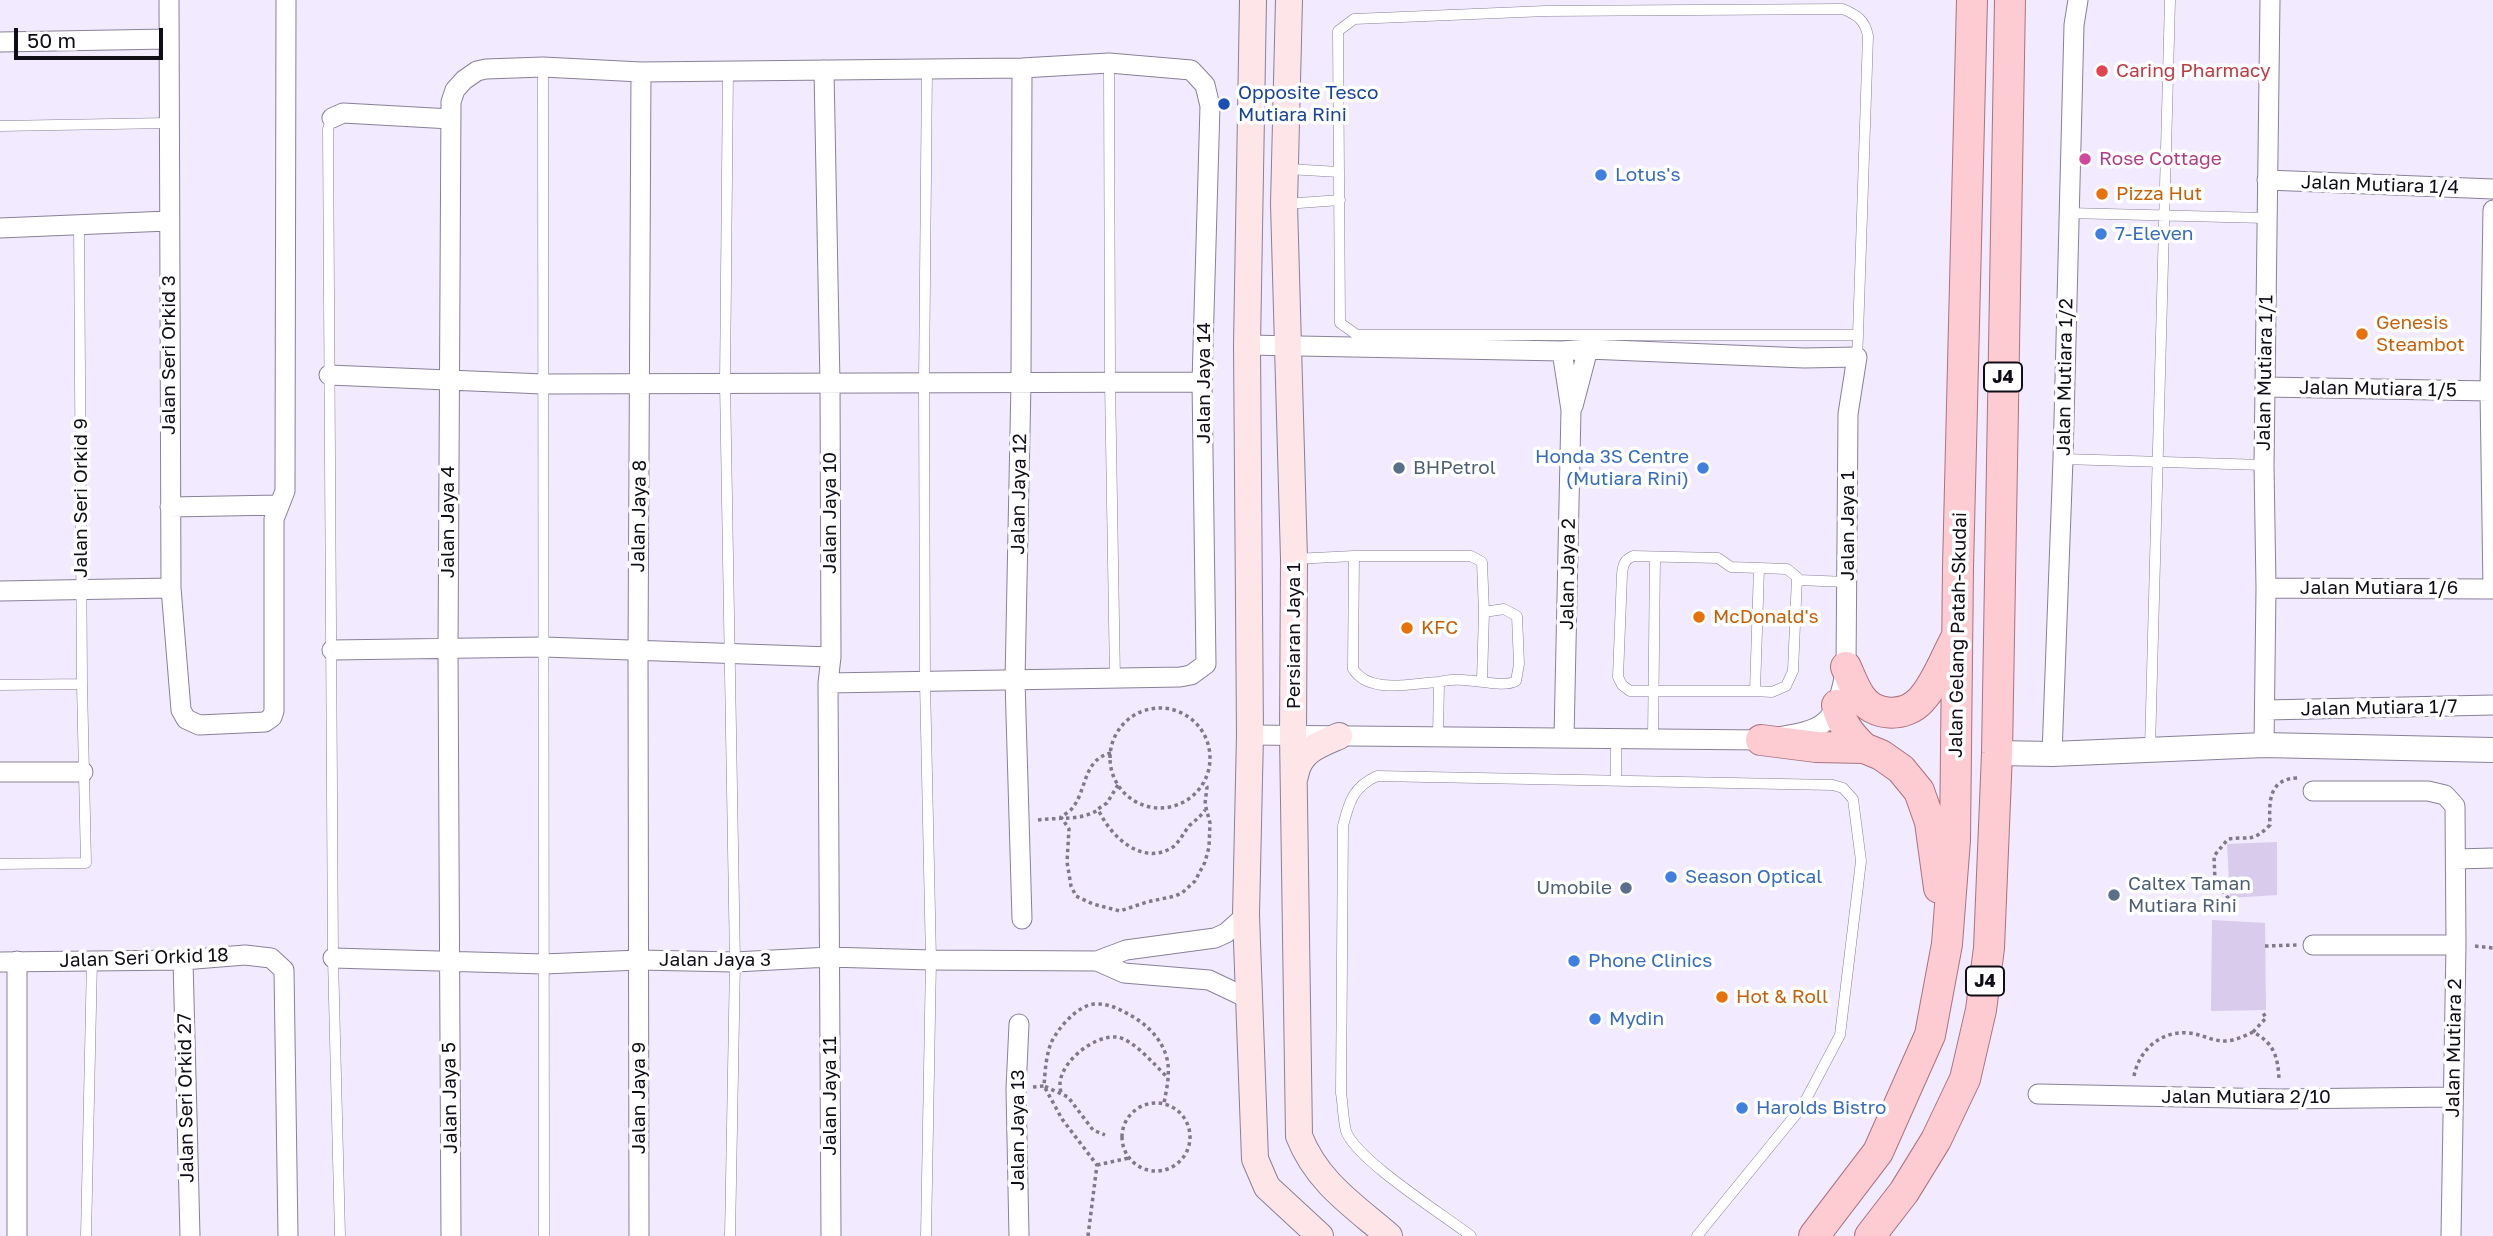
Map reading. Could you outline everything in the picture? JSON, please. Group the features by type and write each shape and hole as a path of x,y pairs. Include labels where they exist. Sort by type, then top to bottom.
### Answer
{"main road":[{"path":"1960,0 1972,48"},
{"name":"Jalan Gelang Patah-Skudai","path":"1814,1236 1878,1152 1930,1034 1947,944 1955,841 1958,567 1972,0"},
{"name":"J4","path":"1870,1236 1904,1192 1930,1150 1965,1079 1981,1010 1989,948 1997,753 2010,0"},
{"path":"1252,4 1247,345 1251,735 1246,915 1255,1159 1267,1187 1320,1236"},
{"name":"Persiaran Jaya 1","path":"1290,6 1284,204 1294,559 1293,735 1299,1136 1307,1158 1329,1185 1389,1236"},
{"path":"1846,667 1861,698 1868,706 1887,712 1907,711 1923,698 1959,633"},
{"path":"1837,705 1843,724 1864,748"},
{"path":"1294,785 1297,766 1303,755 1311,747 1339,736"},
{"path":"1761,740 1816,747 1864,748 1881,755 1901,769 1919,791 1930,822 1947,944"}],"street":[{"name":"Jalan Seri Orkid 3","path":"169,0 171,588 181,710 186,719 199,725 265,722 272,718 274,519 279,505"},
{"path":"170,508 279,505 285,491 286,0"},
{"name":"Jalan Mutiara 1/2","path":"2052,754 2063,460 2074,25 2078,0"},
{"name":"Jalan Mutiara 1/1","path":"2264,746 2264,465 2270,0"},
{"path":"0,42 168,39"},
{"path":"543,67 641,72 1022,68 1108,63"},
{"name":"Jalan Jaya 14","path":"1108,63 1191,70 1205,85 1210,106 1202,382 1206,664 1191,675 1180,677 1115,679"},
{"name":"Jalan Jaya 4","path":"448,960 448,381 453,96 459,85 477,71 543,67"},
{"name":"Jalan Jaya 12","path":"1022,68 1021,382 1015,681 1022,919"},
{"name":"Jalan Jaya 10","path":"824,70 830,384 829,957"},
{"name":"Jalan Jaya 8","path":"639,960 641,72"},
{"path":"331,118 343,113 451,119"},
{"name":"Jalan Mutiara 1/4","path":"2267,180 2493,189"},
{"path":"2493,210 2490,391 2493,590"},
{"path":"0,228 168,221"},
{"path":"1247,345 1588,342 1804,358 1857,357"},
{"name":"Jalan Jaya 2","path":"1571,410 1588,342"},
{"name":"Jalan Jaya 2","path":"1562,344 1571,410 1564,738"},
{"name":"Jalan Jaya 1","path":"1837,705 1846,667 1848,414 1857,357"},
{"path":"329,375 448,381 640,385 1202,382"},
{"name":"Jalan Mutiara 1/5","path":"2266,387 2490,391"},
{"path":"0,591 171,588"},
{"name":"Jalan Mutiara 1/6","path":"2266,588 2493,590"},
{"path":"332,650 544,647 831,657"},
{"path":"828,683 1115,679"},
{"path":"1251,735 1761,740 1816,729 1831,716 1837,705"},
{"name":"Jalan Mutiara 1/7","path":"2266,710 2493,705"},
{"path":"1997,753 2052,754 2150,748 2264,746 2493,750"},
{"path":"0,772 83,772"},
{"name":"Jalan Mutiara 2","path":"2313,791 2428,791 2445,795 2455,806 2456,945 2451,1236"},
{"path":"2456,859 2493,858"},
{"path":"1097,961 1126,950 1215,938 1226,933 1246,915"},
{"path":"2313,945 2456,945"},
{"name":"Jalan Seri Orkid 18","path":"8,962 258,957 271,958 284,970 288,1236"},
{"name":"Jalan Jaya 3","path":"333,958 544,964 639,960 735,962 829,957 1097,961"},
{"name":"Jalan Jaya 11","path":"829,957 831,1236"},
{"name":"Jalan Seri Orkid 27","path":"183,960 190,1236"},
{"name":"Jalan Jaya 5","path":"448,960 451,1236"},
{"name":"Jalan Jaya 9","path":"639,960 639,1236"},
{"path":"1097,961 1124,973 1209,980 1247,998"},
{"path":"8,962 17,1236"},
{"name":"Jalan Jaya 13","path":"1019,1024 1016,1089 1019,1236"},
{"name":"Jalan Mutiara 2/10","path":"2038,1094 2280,1098 2453,1097"}],"lane":[{"path":"2150,748 2170,0"},
{"path":"1562,344 1357,335 1340,323 1338,31 1354,19 1546,11 1843,9 1857,15 1863,21 1868,36 1857,357"},
{"path":"1108,63 1115,679"},
{"path":"543,67 544,1236"},
{"path":"926,1236 931,960 925,682 927,68"},
{"path":"728,71 725,383 735,962 730,1236"},
{"path":"331,118 328,129 333,958 340,1236"},
{"path":"0,126 168,123"},
{"path":"1284,169 1339,172"},
{"path":"1284,204 1340,200"},
{"path":"2068,213 2266,218"},
{"name":"Jalan Seri Orkid 9","path":"0,864 86,863 79,225"},
{"path":"1588,342 1858,335"},
{"path":"2063,460 2264,465"},
{"path":"1354,556 1353,669 1359,678 1374,686 1439,682 1449,678 1508,685 1516,681 1519,664 1517,616 1504,609 1484,612"},
{"path":"1294,559 1471,556 1482,562 1482,680"},
{"path":"1798,580 1791,679 1780,690 1630,691 1622,685 1618,677 1623,566 1633,556 1718,558 1731,567 1787,569 1798,580 1847,582"},
{"path":"1653,739 1655,556"},
{"path":"1755,691 1759,568"},
{"path":"1438,736 1439,682"},
{"path":"0,685 82,684"},
{"path":"1616,738 1616,780"},
{"path":"1471,1236 1378,1168 1356,1146 1347,1132 1341,1093 1343,826 1352,795 1365,781 1377,776 1833,785 1843,788 1853,799 1861,861 1840,1035 1802,1107 1698,1236"},
{"path":"86,1236 92,960"}],"path":[{"path":"1160,708 1177,711 1192,719 1203,733 1210,749 1210,766 1204,783 1194,796 1180,804 1148,808 1133,801 1113,777 1111,753 1118,730 1129,719 1144,711 1160,708"},
{"path":"1061,817 1073,808 1092,764 1102,755 1111,753"},
{"path":"2233,904 2215,881 2214,856 2228,839 2247,840 2262,833 2270,825 2268,804 2272,794 2286,780 2313,779 2313,791"},
{"path":"1061,817 1069,829 1067,862 1071,886 1076,896 1120,911 1175,896 1195,881 1209,847 1210,823 1205,810 1207,787 1204,783"},
{"path":"1061,817 1085,818 1107,803 1118,785"},
{"path":"1098,809 1105,823 1122,843 1157,853 1176,845 1205,810"},
{"path":"2265,946 2313,945"},
{"path":"1088,1236 1097,1166 1062,1119 1044,1086 1051,1044 1061,1027 1075,1014 1093,1004 1116,1007 1142,1021 1157,1037 1166,1055 1168,1078 1164,1103"},
{"path":"2130,1096 2136,1066 2149,1045 2169,1035 2187,1032 2226,1041 2253,1032 2266,1018 2262,1011"},
{"path":"2253,1032 2272,1046 2278,1058 2280,1098"},
{"path":"1060,1092 1060,1079 1072,1058 1091,1044 1115,1036 1128,1041 1168,1078"},
{"path":"1016,1089 1044,1086 1060,1092 1074,1103 1093,1130 1105,1135"},
{"path":"1164,1103 1182,1113 1187,1122 1191,1142 1182,1161 1172,1168 1149,1171 1129,1158 1122,1136 1124,1124 1140,1107 1164,1103"},
{"path":"1097,1166 1129,1158"}],"shaded area":[{"path":"2277,842 2277,895 2230,898 2227,844"},
{"path":"2212,920 2265,923 2266,1010 2211,1011"}],"place":[{"name":"Caring Pharmacy","path":"2102,71"},
{"name":"Opposite Tesco Mutiara Rini","path":"1224,104"},
{"name":"Rose Cottage","path":"2085,159"},
{"name":"Lotus's","path":"1601,175"},
{"name":"Pizza Hut","path":"2102,194"},
{"name":"7-Eleven","path":"2101,234"},
{"name":"Genesis Steambot","path":"2362,334"},
{"name":"BHPetrol","path":"1399,468"},
{"name":"Honda 3S Centre (Mutiara Rini)","path":"1703,468"},
{"name":"McDonald's","path":"1699,617"},
{"name":"KFC","path":"1407,628"},
{"name":"Season Optical","path":"1671,877"},
{"name":"Umobile","path":"1626,888"},
{"name":"Caltex Taman Mutiara Rini","path":"2114,895"},
{"name":"Phone Clinics","path":"1574,961"},
{"name":"Hot & Roll","path":"1722,997"},
{"name":"Mydin","path":"1595,1019"},
{"name":"Harolds Bistro","path":"1742,1108"}]}
